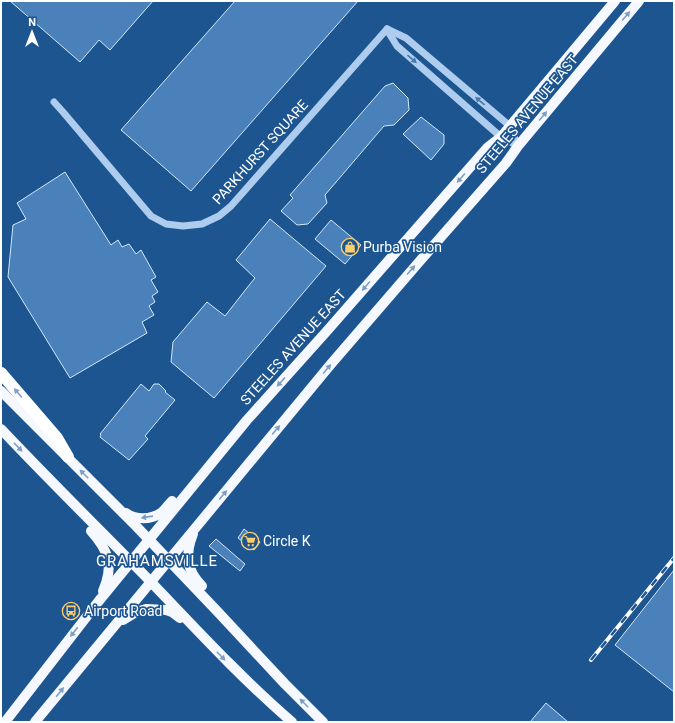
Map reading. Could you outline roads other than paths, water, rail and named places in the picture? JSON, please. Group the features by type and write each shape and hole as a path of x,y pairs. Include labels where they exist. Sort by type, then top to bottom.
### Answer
{"highway":[{"path":"1,373 57,438 68,457"}],"main road":[{"name":"STEELES AVENUE EAST","path":"5,722 98,602 247,420 486,148 501,137 615,1"},
{"name":"STEELES AVENUE EAST","path":"35,722 341,353 506,163 518,146 639,1"},
{"path":"1,390 149,540 285,684 324,722"},
{"path":"1,430 194,628 246,680 292,722"},
{"path":"112,502 133,517 150,517 164,511 178,494 190,490"},
{"path":"66,497 71,510 99,540 108,556 107,581 98,602"},
{"path":"198,525 189,548 191,571 198,582 212,596 217,611"},
{"path":"114,626 136,612 146,609 156,609 172,612 194,628"}],"street":[{"path":"387,29 406,38 510,126 518,146"},
{"path":"387,29 397,46 501,137 518,146"},
{"name":"PARKHURST SQUARE","path":"54,102 151,216 166,224 183,226 202,224 219,216 231,206 387,29"}],"railway":[{"path":"591,660 674,558"}],"place":[{"name":"Purba Vision","path":"350,247"},
{"name":"Circle K","path":"250,541"},
{"name":"Airport Road","path":"71,611"}],"district":[{"name":"GRAHAMSVILLE","path":"157,561"}]}
